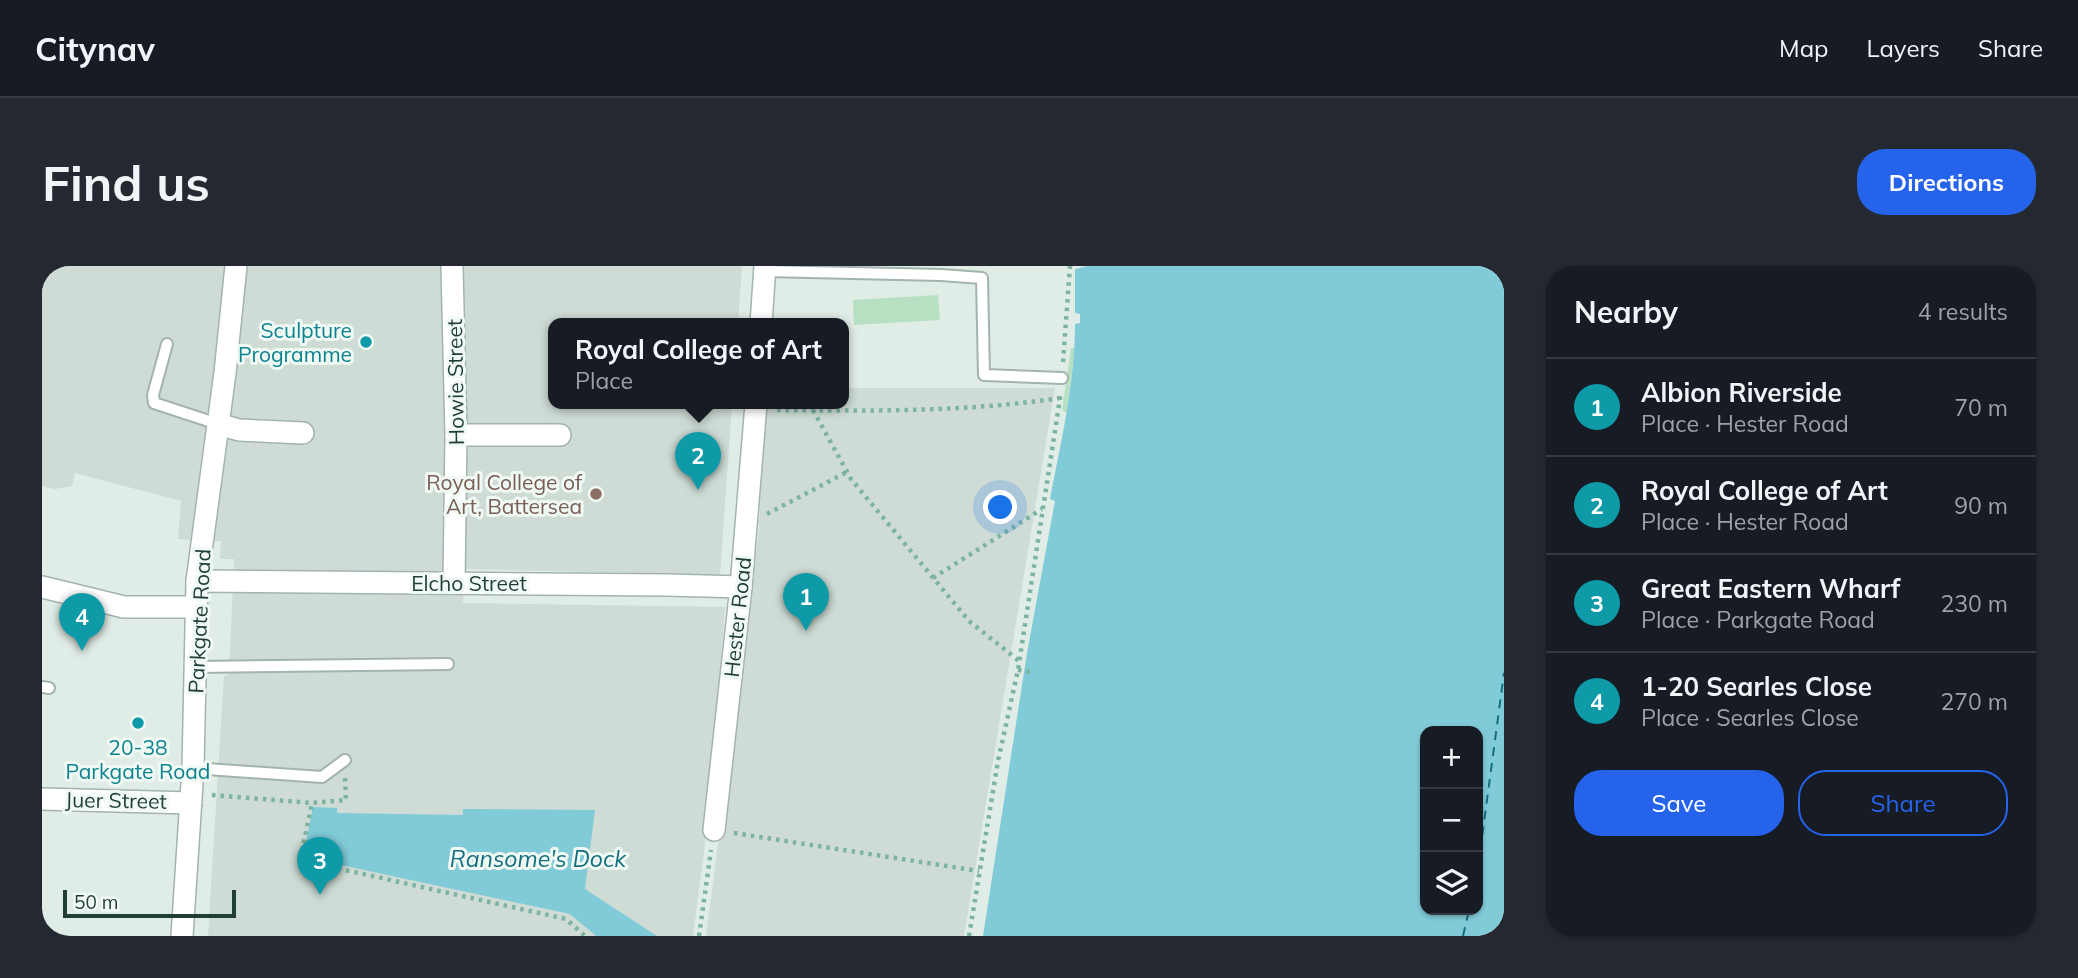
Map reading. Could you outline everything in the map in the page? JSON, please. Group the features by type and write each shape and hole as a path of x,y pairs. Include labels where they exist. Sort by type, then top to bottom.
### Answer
{"street":[{"name":"Parkgate Road","path":"182,936 193,768 197,581 236,266"},
{"name":"Howie Street","path":"452,266 456,435 454,583"},
{"path":"761,318 765,269"},
{"name":"Hester Road","path":"714,830 746,526 755,409"},
{"path":"218,424 239,430 303,433"},
{"path":"456,435 560,435"},
{"name":"Elcho Street","path":"197,581 740,587"},
{"path":"42,587 124,607 196,607"},
{"name":"Juer Street","path":"42,799 191,803"}],"lane":[{"path":"765,269 982,278 984,375 1062,377"},
{"path":"167,344 153,395 154,403 218,424"},
{"path":"197,667 448,664"},
{"path":"193,768 321,777 345,760"}],"path":[{"path":"969,936 998,761 1018,670 1043,509 1060,398 1069,275 1072,266"},
{"path":"794,409 909,410 1017,405 1060,398"},
{"path":"813,410 847,472 933,578 969,621 1019,661"},
{"path":"746,526 847,472"},
{"path":"933,578 1043,509"},
{"path":"1018,670 1031,672"},
{"path":"212,795 312,803 346,800 345,760"},
{"path":"312,803 300,860 566,919 584,936"},
{"path":"699,936 714,830 979,872"}],"shaded area":[{"path":"42,266 742,266 738,318 548,318 548,409 732,409 720,575 465,569 463,603 725,607 708,820 693,936 208,936 224,676 229,675 234,559 220,559 221,541 178,539 181,501 75,473 72,486 55,489 42,486"},
{"path":"849,388 1055,388 964,936 706,936 759,531 764,409 849,409"}],"green space":[{"path":"938,295 940,320 854,325 853,300"},
{"path":"1071,348 1075,348 1067,413 1062,410"}],"water":[{"path":"1088,266 1504,266 1504,936 983,936 1027,653 1055,501 1050,499 1070,390 1075,324 1080,323 1080,314 1075,313 1075,269"},
{"name":"Ransome's Dock","path":"313,807 337,808 337,813 463,815 463,809 595,810 585,889 657,936 596,936 570,914 303,857"}],"ferry route":[{"path":"1480,852 1504,673"},
{"path":"1463,936 1468,915"}],"place":[{"name":"Sculpture Programme","path":"366,342"},
{"name":"Royal College of Art","path":"698,490"},
{"name":"Royal College of Art, Battersea","path":"596,494"},
{"name":"Albion Riverside","path":"806,631"},
{"name":"1-20 Searles Close","path":"82,651"},
{"name":"20-38 Parkgate Road","path":"138,723"},
{"name":"Great Eastern Wharf","path":"320,895"}]}
